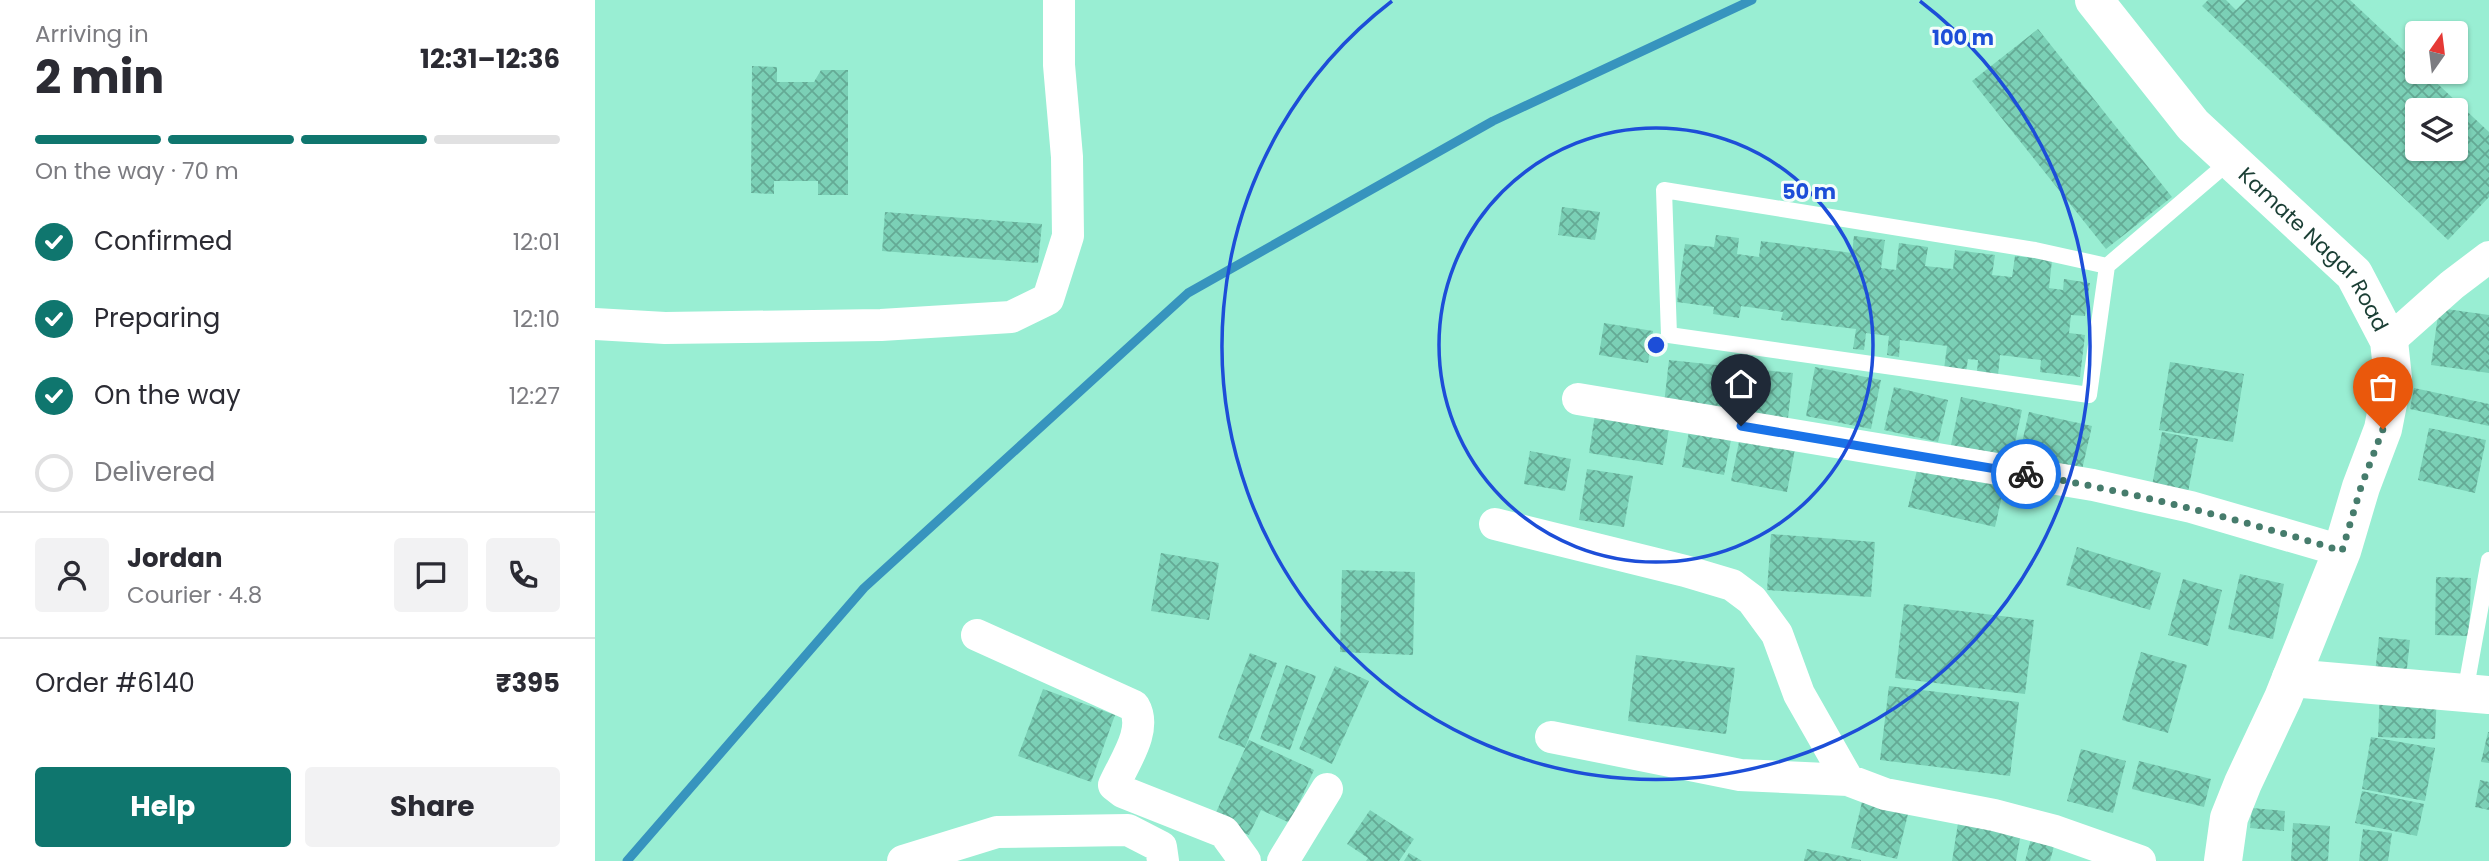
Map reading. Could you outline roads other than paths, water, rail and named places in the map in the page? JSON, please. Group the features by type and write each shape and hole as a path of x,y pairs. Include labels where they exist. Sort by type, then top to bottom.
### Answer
{"street":[{"path":"595,324 665,328 881,325 1011,317 1048,299 1068,236 1067,157 1059,65 1059,0"},
{"name":"Kamate Nagar Road","path":"2094,0 2193,125 2354,274 2389,341 2393,378 2383,429 2361,487 2342,551 2291,678 2229,818 2223,861"},
{"path":"2389,341 2452,285 2489,257"},
{"path":"1578,399 2093,485 2191,507 2342,551"},
{"path":"1495,524 1732,585 1752,600 1777,634 1798,694 1848,780"},
{"path":"977,635 1134,706 1139,715 1139,728 1114,785 1123,792 1224,832 1245,861"},
{"path":"2291,678 2477,694"},
{"path":"1551,737 1740,775 1848,780 1885,794 1994,815 2055,831 2140,861"},
{"path":"1283,861 1328,789"},
{"path":"903,861 997,832 1128,830 1161,847 1163,861"}],"lane":[{"path":"2107,266 2035,250 1664,190 1669,335 2089,396 2107,266 2231,160"},
{"path":"2477,694 2489,560"}],"waterway":[{"path":"627,861 864,588 1188,293 1493,121 1752,0"}]}
